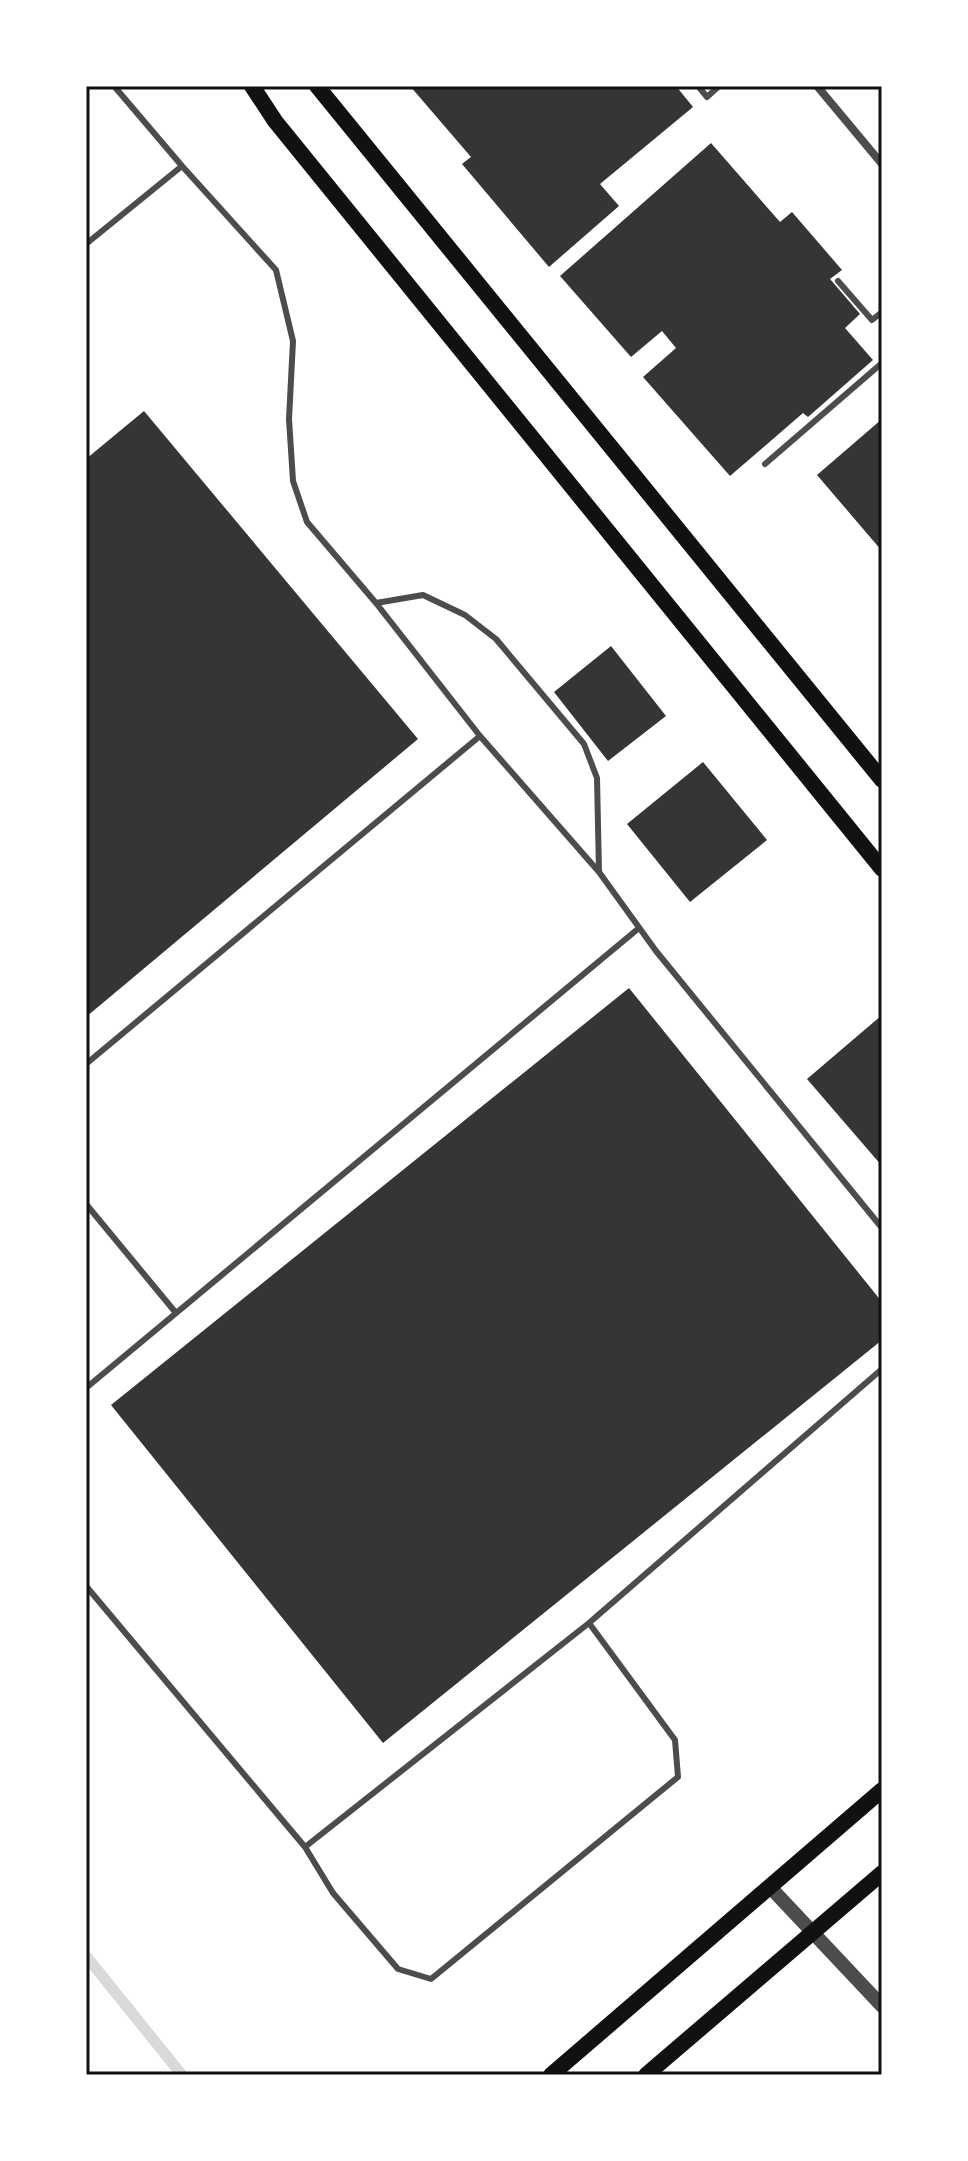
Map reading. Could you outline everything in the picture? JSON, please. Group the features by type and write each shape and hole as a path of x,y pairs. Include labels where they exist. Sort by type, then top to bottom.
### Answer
{"main road":[{"path":"252,86 275,121 882,869"},
{"path":"317,86 882,780"},
{"path":"551,2075 882,1790"},
{"path":"646,2075 882,1873"}],"street":[{"path":"817,86 882,164"},
{"path":"770,1887 882,2006"}],"lane":[{"path":"114,86 276,270 293,341 289,419 293,481 307,522 376,603 480,736 599,872 639,928 882,1228"},
{"path":"698,86 707,97 719,86"},
{"path":"86,244 182,166"},
{"path":"838,281 872,320 882,312"},
{"path":"765,464 882,363"},
{"path":"376,603 423,595 465,615 496,639 584,744 597,778 599,872"},
{"path":"86,1064 480,736"},
{"path":"86,1388 639,928"},
{"path":"86,1204 176,1313"},
{"path":"305,1847 589,1623 882,1369"},
{"path":"86,1586 305,1847 333,1893 398,1969 431,1979 678,1777 675,1740 589,1623"}],"building":[{"path":"410,86 676,86 693,107 600,184 619,206 549,267 462,164 471,157"},
{"path":"711,143 780,222 792,212 842,270 830,279 860,314 845,328 873,360 808,417 803,413 730,476 643,377 676,348 662,331 631,357 560,276"},
{"path":"144,411 418,739 86,1017 86,459"},
{"path":"882,419 882,551 817,475"},
{"path":"611,646 666,716 608,761 554,692"},
{"path":"703,762 767,840 690,902 627,824"},
{"path":"629,988 882,1302 882,1340 383,1743 111,1405"},
{"path":"882,1015 882,1166 807,1079"}],"waterway":[{"path":"86,1956 182,2075"}]}
